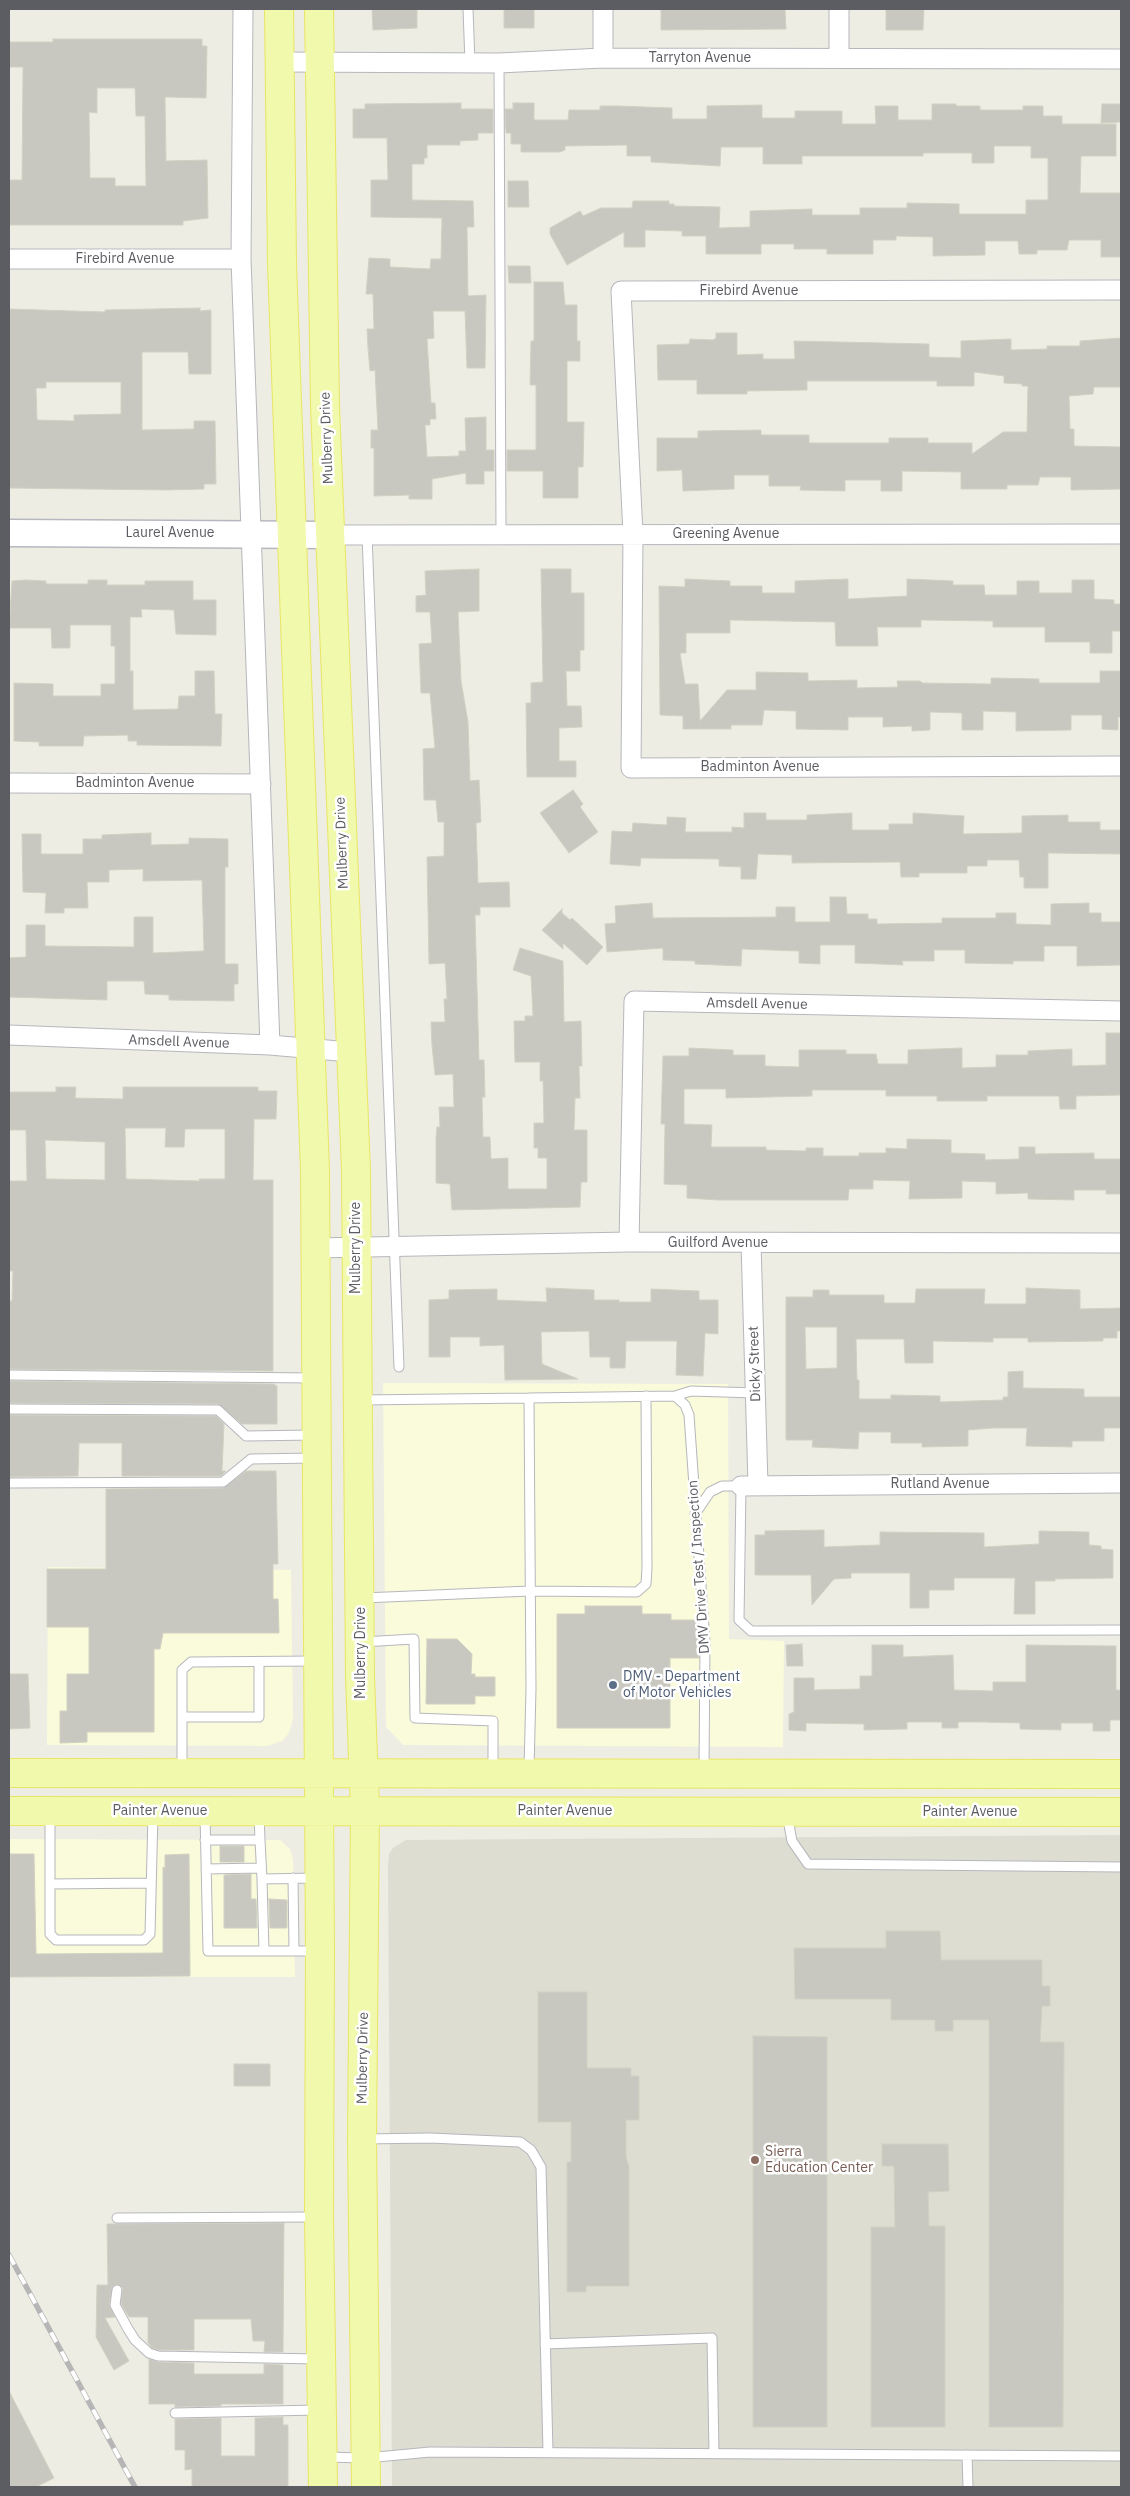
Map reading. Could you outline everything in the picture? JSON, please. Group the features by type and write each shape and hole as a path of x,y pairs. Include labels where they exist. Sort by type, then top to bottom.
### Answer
{"main road":[{"path":"279,9 282,264 310,1048 315,1248 319,1811 306,1878 307,1951 319,2217 322,2487"},
{"name":"Mulberry Drive","path":"319,9 326,407 356,1170 356,1400 365,1811 362,2139 366,2487"},
{"path":"9,1773 1121,1774"},
{"name":"Painter Avenue","path":"9,1811 1121,1812"}],"street":[{"path":"243,9 241,258 270,1045"},
{"path":"602,58 603,9"},
{"path":"839,9 840,58"},
{"name":"Tarryton Avenue","path":"279,62 321,64 499,63 602,58 1121,59"},
{"name":"Firebird Avenue","path":"9,259 241,258"},
{"name":"Firebird Avenue","path":"633,534 622,291 1121,290"},
{"name":"Laurel Avenue","path":"9,533 331,535"},
{"name":"Badminton Avenue","path":"633,534 631,768 1121,766"},
{"name":"Greening Avenue","path":"331,535 1121,534"},
{"name":"Badminton Avenue","path":"9,783 261,784"},
{"name":"Amsdell Avenue","path":"629,1242 634,1001 1121,1011"},
{"name":"Amsdell Avenue","path":"9,1035 270,1045 350,1052"},
{"name":"Guilford Avenue","path":"315,1248 394,1248 629,1242 1121,1243"},
{"name":"Dicky Street","path":"749,1486 756,1393 751,1243"},
{"name":"Rutland Avenue","path":"749,1486 1121,1483"}],"lane":[{"path":"468,9 470,63"},
{"path":"499,63 501,534"},
{"path":"366,535 398,1366"},
{"path":"9,1375 316,1378"},
{"path":"356,1400 675,1396 691,1391 756,1393"},
{"path":"360,1598 530,1591 636,1592 646,1584 646,1396"},
{"name":"DMV Drive Test / Inspection","path":"675,1396 685,1405 689,1415 705,1642 704,1773"},
{"path":"529,1773 530,1398"},
{"path":"9,1410 218,1410 246,1436 316,1447"},
{"path":"9,1483 223,1482 251,1459 316,1447"},
{"path":"695,1514 710,1492 722,1486 749,1486 740,1620 751,1631 1121,1630"},
{"path":"360,1642 414,1639 415,1718 493,1722 493,1773"},
{"path":"182,1773 182,1670 191,1662 318,1661"},
{"path":"182,1717 259,1717 259,1662"},
{"path":"50,1811 50,1934 56,1940 144,1940 150,1934 153,1811"},
{"path":"205,1811 208,1951 307,1951"},
{"path":"258,1811 264,1951"},
{"path":"786,1812 792,1841 808,1864 1121,1867"},
{"path":"205,1840 260,1840"},
{"path":"206,1869 261,1868"},
{"path":"262,1879 306,1878"},
{"path":"50,1884 151,1883"},
{"path":"362,2139 430,2138 520,2142 531,2150 541,2167 548,2452"},
{"path":"117,2218 319,2217"},
{"path":"117,2290 115,2305 134,2340 149,2353 158,2356 321,2359"},
{"path":"545,2344 712,2338 714,2453"},
{"path":"175,2413 321,2410"},
{"path":"322,2456 366,2458 430,2452 1121,2456"},
{"path":"967,2455 968,2487"}],"shaded area":[{"path":"383,1383 728,1384 729,1639 784,1641 783,1747 403,1745 386,1727"},
{"path":"48,1567 291,1570 293,1719 289,1733 282,1741 267,1746 47,1745"},
{"name":"Sierra Education Center","path":"1121,1835 1121,2487 392,2487 388,1867 389,1854 393,1848 406,1840"},
{"path":"9,1839 280,1840 290,1849 293,1859 295,1977 12,1977"}],"building":[{"path":"372,9 417,9 417,28 373,30"},
{"path":"504,9 534,9 534,28 504,28"},
{"path":"661,9 785,9 786,29 661,30"},
{"path":"886,9 924,9 923,30 886,30"},
{"path":"53,39 202,39 202,46 207,46 206,98 165,97 166,161 207,160 208,218 183,221 183,225 9,225 9,180 22,180 23,67 9,67 9,42 53,42","holes":["97,88 135,88 136,116 145,116 146,186 115,186 115,178 90,178 89,112 97,113"]},
{"path":"461,103 461,109 493,109 493,133 478,133 478,140 460,141 460,145 427,145 427,158 424,158 424,164 412,164 412,200 473,201 474,227 467,227 468,296 486,295 485,368 467,368 465,311 433,311 434,338 427,339 431,403 435,403 436,419 430,419 430,425 425,425 427,457 459,456 459,451 466,451 465,418 486,417 486,450 494,450 494,471 484,471 484,484 466,484 466,473 432,479 432,499 409,499 409,495 374,496 374,448 371,448 371,430 378,430 375,370 370,371 367,329 374,329 373,294 366,294 369,258 390,259 390,267 430,269 431,259 441,259 442,218 371,217 371,180 388,180 387,138 353,138 353,109 365,109 365,104"},
{"path":"513,103 534,103 534,120 568,120 569,110 600,110 600,106 672,108 672,119 707,119 707,106 762,105 762,118 795,118 795,111 842,111 842,124 876,124 875,106 898,106 898,120 932,120 932,104 956,104 956,106 980,106 980,110 1023,110 1023,106 1043,106 1043,116 1062,116 1062,124 1116,124 1116,156 1081,156 1080,193 1121,193 1121,257 1101,257 1101,240 1069,240 1067,250 1037,250 1037,254 1019,254 1018,241 985,241 985,255 933,256 933,237 896,236 896,240 873,240 873,254 827,254 827,249 794,249 794,244 761,244 761,254 706,254 706,236 682,236 682,231 645,230 645,247 624,247 624,232 567,265 550,234 550,228 580,211 583,216 601,208 632,208 633,201 669,201 669,204 674,204 674,206 720,207 719,228 750,227 750,211 812,209 812,215 860,215 860,208 907,208 907,203 959,204 959,214 1026,214 1026,200 1048,200 1048,158 1031,158 1031,146 994,146 994,163 972,163 972,153 923,153 923,156 802,156 802,164 763,164 763,147 721,147 720,166 651,162 651,156 627,156 627,145 565,146 565,150 560,152 521,152 521,144 511,144 511,133 506,133 505,109 513,109"},
{"path":"1102,104 1121,104 1121,122 1101,123"},
{"path":"508,181 528,181 529,207 508,207"},
{"path":"508,266 530,266 531,283 509,283"},
{"path":"534,282 563,282 565,305 577,305 577,341 580,341 580,361 567,361 567,422 584,422 583,467 578,467 578,498 543,498 543,471 507,471 507,450 536,450 536,385 530,385 531,341 534,341"},
{"path":"200,308 200,311 211,310 211,374 189,374 188,352 142,352 142,430 194,429 194,421 215,421 216,484 204,484 204,489 167,490 9,488 9,309 105,312 105,310","holes":["46,382 121,382 121,414 74,415 74,421 37,420 36,388 46,388"]},
{"path":"716,333 737,333 737,355 763,354 763,359 795,359 794,341 929,344 929,357 961,358 961,341 1011,339 1011,350 1047,349 1047,346 1080,346 1080,341 1121,338 1121,387 1094,387 1093,394 1069,396 1070,429 1074,429 1074,446 1121,447 1121,489 1071,490 1071,477 1040,477 1038,485 1007,485 1007,489 961,489 961,472 902,471 902,491 881,491 881,480 845,480 845,491 800,490 801,486 769,486 769,475 734,475 734,489 683,491 682,470 657,471 657,438 698,438 698,431 761,430 761,435 809,435 809,443 889,443 889,438 928,438 928,443 972,443 972,454 1003,432 1027,432 1028,386 1004,383 1004,376 974,372 974,386 937,386 937,381 807,381 807,390 747,391 747,394 697,394 697,380 658,380 657,345 689,344 690,339 713,340 716,338"},
{"path":"479,569 479,611 458,612 461,681 468,722 470,781 479,780 481,822 476,823 478,883 509,882 510,907 480,907 480,915 475,915 479,1060 484,1060 485,1097 482,1097 483,1137 490,1137 491,1159 508,1158 508,1189 547,1189 547,1158 538,1158 538,1148 534,1148 534,1123 544,1123 543,1081 540,1081 540,1062 515,1062 514,1021 525,1021 525,1016 533,1016 531,976 513,970 520,948 563,961 564,1022 581,1021 582,1066 579,1066 580,1098 575,1098 574,1130 587,1130 587,1182 581,1182 580,1207 452,1210 450,1184 436,1183 436,1138 437,1127 440,1127 439,1107 454,1107 453,1074 435,1075 432,1045 431,1022 445,1022 444,999 447,999 445,963 429,964 427,857 444,856 444,822 438,822 436,800 424,800 423,749 435,748 430,693 421,693 419,644 432,643 430,612 416,612 416,596 426,595 425,571"},
{"path":"541,569 571,569 571,593 584,593 584,650 580,650 580,671 566,671 567,706 581,706 582,727 559,728 559,761 576,761 576,777 527,777 526,703 531,703 531,683 543,682"},
{"path":"685,579 730,581 730,586 762,586 762,593 795,593 795,581 848,579 848,599 907,596 907,579 953,581 953,585 984,585 985,595 1017,595 1017,581 1039,581 1039,593 1072,593 1072,580 1094,580 1094,599 1114,600 1114,604 1121,604 1121,631 1112,631 1112,653 1090,653 1090,642 1045,642 1045,627 993,627 993,621 921,620 921,627 877,627 878,646 836,646 835,622 730,620 730,633 686,633 686,653 680,653 685,684 698,684 700,721 727,690 756,690 756,672 808,673 808,681 857,680 857,688 898,687 897,681 991,684 991,678 1039,679 1039,683 1100,683 1100,671 1121,671 1121,717 1118,717 1118,730 1102,729 1102,715 1071,715 1071,730 1016,731 1016,712 983,711 983,730 962,730 962,713 930,712 930,730 912,731 912,726 883,727 883,717 848,717 848,730 796,729 796,711 764,710 762,725 731,725 731,729 683,729 683,716 660,715 659,586 685,587"},
{"path":"88,580 107,580 107,585 145,585 145,581 193,581 193,600 216,600 216,635 176,634 174,610 141,609 142,617 130,617 130,671 133,671 133,710 178,709 179,696 195,696 195,671 214,671 215,714 222,714 221,746 137,745 137,741 128,741 128,735 84,736 83,746 39,746 39,742 14,741 14,683 53,684 53,696 101,696 101,684 115,684 115,646 111,646 111,625 70,625 70,648 52,648 51,628 9,628 12,581 46,581 46,584 88,584"},
{"path":"573,790 583,804 580,807 598,832 569,853 540,813"},
{"path":"744,813 766,813 766,820 807,820 807,815 852,813 852,830 889,830 889,824 913,824 913,813 964,816 963,834 1022,833 1022,816 1068,815 1068,822 1100,822 1100,830 1121,830 1121,854 1048,853 1048,888 1024,888 1024,877 1020,877 1019,860 987,860 987,866 967,866 967,873 919,873 919,877 901,877 900,862 792,863 792,855 758,854 756,879 741,879 741,867 719,866 719,859 641,858 640,866 610,864 612,831 632,832 633,823 667,825 667,817 686,818 685,832 732,832 732,827 744,828"},
{"path":"151,833 151,845 189,844 189,838 228,839 228,867 225,867 225,964 238,964 238,984 234,984 234,1001 169,1000 169,995 145,994 144,981 107,981 107,1000 9,997 9,958 26,957 26,925 45,925 45,946 134,947 134,917 153,917 153,953 204,951 202,880 143,881 143,869 109,870 109,882 87,882 88,908 64,908 64,913 45,913 46,893 23,892 22,834 41,834 41,854 83,854 83,839 102,839 102,835"},
{"path":"830,897 846,897 847,914 868,914 868,919 877,919 877,924 942,923 942,918 996,918 996,913 1016,913 1016,924 1051,925 1051,904 1089,903 1089,913 1101,913 1101,922 1121,922 1121,965 1077,966 1077,946 1044,946 1044,961 1013,961 1013,964 965,963 965,950 934,950 934,961 902,961 903,965 855,963 855,945 820,945 820,964 799,963 799,951 742,949 741,966 695,964 695,961 663,960 663,948 607,952 605,924 616,923 615,906 652,903 653,918 776,917 776,907 795,907 795,922 830,922"},
{"path":"562,909 562,913 570,920 572,918 603,947 587,965 563,943 563,949 542,930"},
{"path":"1106,1033 1121,1033 1121,1095 1076,1096 1076,1109 1060,1109 1059,1096 987,1096 987,1101 937,1101 937,1096 886,1096 886,1090 812,1090 812,1096 726,1098 726,1089 684,1089 684,1124 712,1125 711,1147 766,1147 766,1150 806,1151 806,1148 823,1148 823,1156 859,1156 859,1153 886,1153 886,1148 907,1149 907,1139 951,1140 951,1153 985,1154 985,1160 1019,1159 1019,1147 1035,1147 1035,1154 1094,1153 1094,1159 1121,1159 1121,1194 1106,1194 1106,1190 1074,1190 1074,1200 1028,1199 1028,1193 996,1194 996,1182 962,1181 962,1198 909,1199 910,1181 873,1180 873,1189 849,1189 848,1200 718,1200 687,1198 687,1185 664,1184 665,1124 661,1124 663,1056 689,1056 689,1048 733,1050 733,1055 765,1055 765,1066 799,1067 799,1050 846,1050 846,1054 876,1054 878,1064 908,1064 908,1050 962,1048 962,1068 996,1067 996,1055 1028,1055 1028,1051 1072,1049 1072,1066 1106,1065"},
{"path":"56,1087 76,1087 75,1098 123,1099 123,1087 258,1087 258,1091 277,1091 276,1119 254,1119 253,1180 273,1180 273,1371 9,1369 9,1301 12,1301 13,1271 9,1271 9,1181 27,1181 26,1130 9,1130 9,1092 56,1092","holes":["125,1128 166,1128 165,1147 184,1147 185,1129 225,1129 225,1179 199,1179 200,1181 126,1179","45,1140 105,1142 105,1180 46,1179"]},
{"path":"546,1288 594,1290 594,1300 619,1300 619,1302 651,1302 651,1289 699,1291 699,1300 718,1300 718,1334 705,1333 703,1376 676,1375 677,1341 626,1341 625,1368 610,1368 610,1357 590,1357 589,1331 541,1332 542,1364 578,1379 505,1380 504,1345 480,1346 480,1337 450,1337 450,1357 429,1357 429,1300 449,1299 449,1290 497,1289 497,1300 547,1302"},
{"path":"1026,1288 1080,1290 1080,1309 1121,1308 1121,1331 1117,1331 1117,1338 1103,1338 1103,1341 1028,1342 1028,1338 993,1338 993,1342 933,1341 933,1363 905,1363 904,1339 856,1339 859,1399 891,1399 891,1395 940,1396 940,1402 1003,1400 1003,1397 1008,1397 1008,1372 1023,1371 1023,1388 1084,1389 1084,1397 1121,1397 1121,1428 1104,1428 1104,1441 1072,1441 1072,1447 1026,1446 1027,1428 968,1430 968,1446 922,1447 922,1443 891,1443 891,1432 859,1432 858,1449 812,1447 813,1440 786,1440 786,1297 813,1297 813,1290 829,1290 829,1295 884,1295 884,1303 915,1303 916,1289 985,1289 984,1304 1026,1304","holes":["805,1327 837,1327 837,1368 806,1369"]},
{"path":"9,1381 273,1384 277,1386 277,1424 242,1424 218,1404 9,1403"},
{"path":"9,1415 216,1416 224,1424 222,1471 226,1471 221,1476 122,1476 122,1443 79,1443 78,1476 9,1477"},
{"path":"246,1471 276,1471 278,1564 273,1564 273,1599 278,1599 279,1633 163,1633 160,1649 154,1649 154,1732 87,1732 87,1742 60,1743 60,1711 67,1711 67,1674 89,1674 89,1627 47,1627 47,1569 106,1569 106,1489 223,1488"},
{"path":"824,1530 824,1547 880,1545 880,1532 984,1533 984,1547 1039,1544 1039,1531 1089,1532 1089,1545 1113,1550 1113,1578 1035,1581 1035,1614 1014,1614 1015,1578 954,1578 954,1590 929,1590 929,1608 910,1608 910,1573 851,1573 851,1578 834,1579 812,1605 811,1575 755,1575 755,1535 765,1535 765,1531"},
{"name":"DMV - Department of Motor Vehicles","path":"585,1606 642,1606 642,1614 671,1614 671,1620 697,1620 699,1658 670,1658 670,1728 557,1728 557,1614 585,1614"},
{"path":"427,1639 457,1639 472,1654 471,1674 475,1674 475,1677 495,1677 495,1696 475,1696 475,1704 426,1704"},
{"path":"802,1644 803,1666 787,1666 786,1645"},
{"path":"872,1645 903,1645 903,1657 953,1655 954,1690 993,1691 993,1682 1026,1682 1026,1645 1116,1646 1116,1690 1121,1690 1121,1720 1110,1720 1110,1731 1093,1731 1093,1723 1061,1723 1061,1730 1020,1729 1020,1723 983,1722 958,1722 958,1728 942,1728 942,1722 907,1722 907,1729 864,1730 864,1724 806,1723 806,1731 789,1730 789,1714 794,1712 794,1678 814,1678 814,1690 860,1689 860,1676 872,1676"},
{"path":"9,1674 28,1674 30,1728 9,1729"},
{"path":"220,1846 244,1846 244,1862 220,1862"},
{"path":"10,1854 34,1854 36,1954 163,1953 163,1867 165,1868 165,1855 189,1854 190,1976 10,1977"},
{"path":"251,1874 251,1899 256,1899 257,1928 224,1928 224,1875"},
{"path":"269,1899 287,1900 287,1928 270,1928"},
{"path":"886,1931 940,1931 941,1960 1042,1960 1042,1986 1050,1986 1050,2006 1042,2006 1040,2042 1064,2042 1063,2427 989,2427 989,2020 953,2020 953,2031 935,2031 935,2020 891,2020 891,1999 795,1999 794,1948 886,1948"},
{"path":"538,1992 587,1992 587,2068 631,2068 631,2076 639,2076 639,2120 626,2120 626,2157 629,2167 629,2286 586,2286 586,2292 567,2292 567,2162 571,2162 571,2122 538,2122"},
{"path":"753,2036 827,2037 827,2427 753,2427"},
{"path":"234,2064 270,2064 270,2086 234,2086"},
{"path":"882,2144 948,2144 949,2191 928,2192 929,2226 945,2226 945,2427 871,2427 871,2227 895,2227 894,2166 882,2166"},
{"path":"284,2223 283,2352 264,2352 265,2341 253,2341 251,2319 194,2319 194,2350 159,2350 152,2348 148,2343 148,2317 129,2317 121,2304 123,2288 117,2284 112,2287 109,2304 115,2317 105,2318 129,2361 114,2370 96,2337 97,2285 108,2285 107,2224"},
{"path":"149,2359 158,2362 194,2363 194,2374 264,2374 264,2364 283,2365 283,2404 221,2404 221,2406 175,2407 175,2404 149,2404"},
{"path":"9,2391 54,2478 36,2487 9,2487"},
{"path":"283,2417 283,2425 288,2425 288,2487 192,2487 192,2469 185,2470 185,2450 175,2450 175,2419 221,2418 221,2456 255,2456 255,2418"}],"railway":[{"path":"9,2255 135,2487"}],"place":[{"name":"DMV - Department of Motor Vehicles","path":"613,1685"},
{"name":"Sierra Education Center","path":"755,2160"}]}
